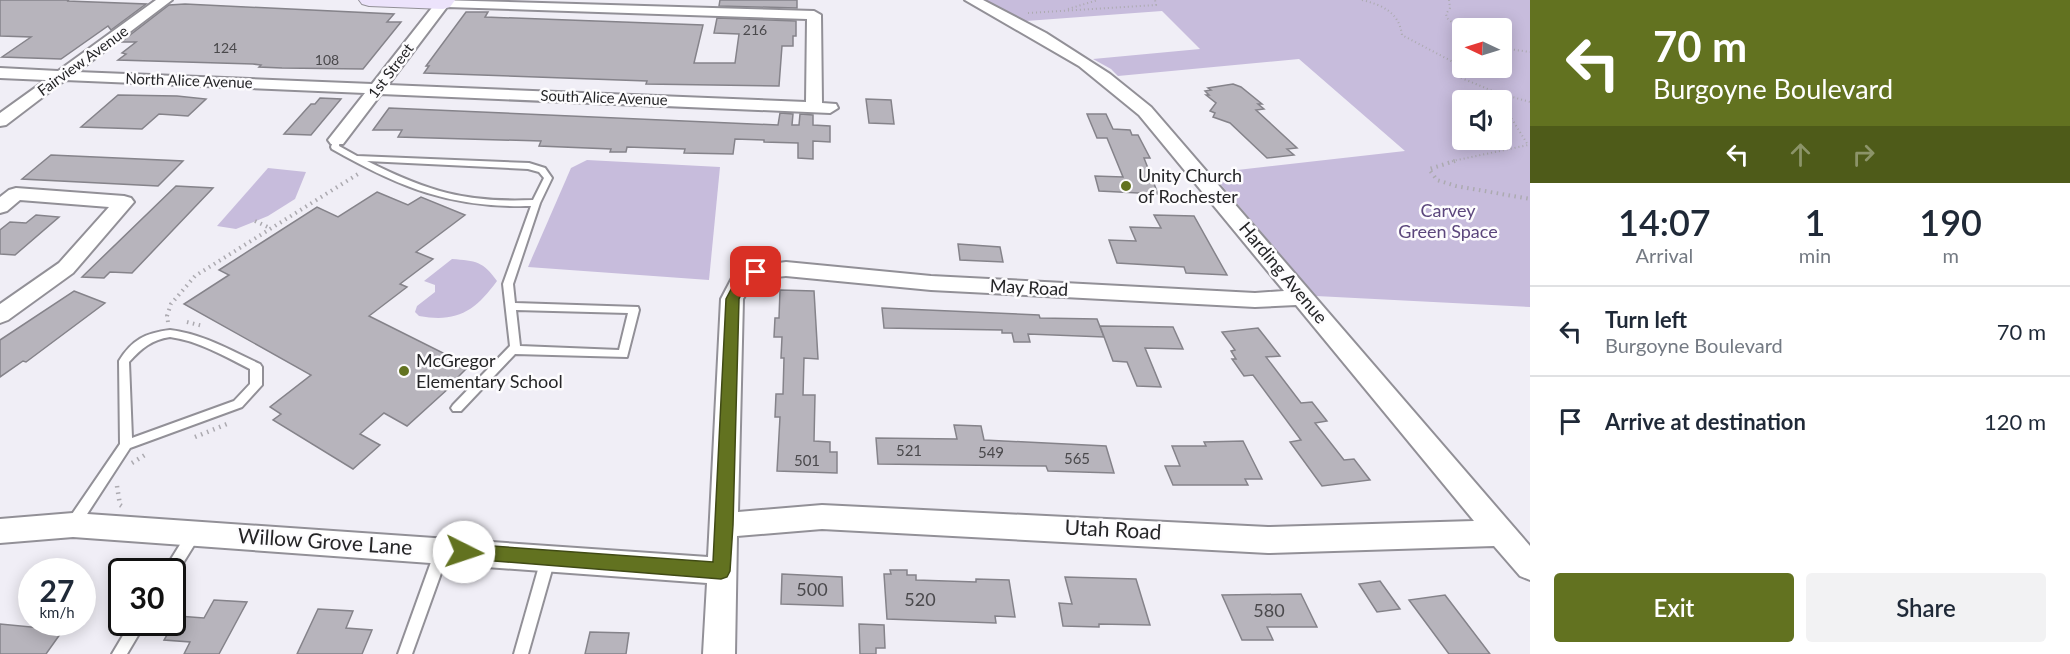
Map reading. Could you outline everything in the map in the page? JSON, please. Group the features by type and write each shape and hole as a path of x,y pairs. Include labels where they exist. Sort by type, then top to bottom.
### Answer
{"street":[{"name":"Fairview Avenue","path":"0,121 165,0"},
{"path":"369,0 444,1"},
{"name":"Harding Avenue","path":"972,0 1044,37 1095,69 1145,111 1530,567"},
{"name":"South Alice Avenue","path":"378,89 822,108 814,15 444,1"},
{"name":"1st Street","path":"337,140 444,1"},
{"name":"North Alice Avenue","path":"0,73 378,89"},
{"path":"0,207 16,194 124,202 66,268 0,315"},
{"name":"May Road","path":"725,525 732,299 740,283 756,272 786,269 979,286 1255,300 1302,297"},
{"name":"Utah Road","path":"725,525 822,517 1268,540 1501,532"},
{"name":"Willow Grove Lane","path":"0,531 73,525 721,571"},
{"path":"718,654 725,525"}],"lane":[{"path":"337,140 335,147 417,187 456,199 493,203 536,203"},
{"path":"354,158 529,166 542,170 548,178 536,203 508,284 515,347 457,408"},
{"path":"511,350 623,354 634,310 512,306"},
{"path":"73,525 126,445 124,361 131,350 148,339 166,332 182,333 256,367 256,386 238,404 126,445"},
{"path":"179,558 195,532"},
{"path":"405,654 442,551"},
{"path":"521,654 549,558"},
{"path":"119,654 130,636"}],"path":[{"path":"1062,11 1098,0"},
{"path":"1000,14 1156,5 1155,0"},
{"path":"1362,0 1390,11 1401,22 1402,35 1412,43 1427,47 1456,63 1461,69 1459,77 1490,90"},
{"path":"1449,0 1450,8 1446,14 1452,23"},
{"path":"1512,49 1530,52"},
{"path":"1512,97 1530,102"},
{"path":"1512,120 1528,145 1512,148"},
{"path":"1504,150 1443,163 1430,169 1437,180 1446,183 1530,199"},
{"path":"255,221 271,228"}],"green space":[{"name":"Carvey Green Space","path":"983,0 1530,0 1530,307 1316,296 1211,173 1405,151 1299,59 1118,76 1111,69 1093,59 1200,49 1162,11 1026,21"},
{"path":"587,160 720,167 709,280 528,267 571,168"},
{"path":"268,168 306,172 295,199 268,216 236,229 217,226"},
{"path":"452,259 478,263 487,269 497,281 481,300 464,312 444,318 419,316 415,312 417,306 435,292 435,285 424,281"}],"building":[{"path":"0,0 69,0 67,1 146,4 111,30 108,26 61,59 2,57 31,37 0,36"},
{"path":"720,0 797,0 797,8 719,6"},
{"path":"169,5 394,14 387,22 401,22 363,69 282,68 259,67 261,65 253,64 118,60 126,54 122,53 136,42 121,42"},
{"path":"466,12 488,12 485,17 703,25 694,63 735,63 739,34 714,33 717,18 796,21 796,36 793,36 793,46 782,46 779,86 646,84 647,81 424,73 429,66 426,66"},
{"path":"1233,84 1241,87 1262,104 1258,104 1264,109 1256,110 1297,148 1287,149 1294,155 1267,158 1230,123 1213,117 1215,113 1210,111 1216,103 1206,95 1209,95 1205,91 1211,90 1208,88"},
{"path":"118,95 206,99 188,116 159,114 142,129 81,127"},
{"path":"320,98 341,99 311,135 284,134 311,104 315,104"},
{"path":"866,99 891,100 894,124 869,123"},
{"path":"389,108 778,125 780,113 793,114 792,125 799,125 800,114 813,115 813,125 830,126 830,142 813,141 813,159 798,158 798,143 764,142 764,140 735,139 733,154 684,153 685,149 627,147 626,152 610,152 611,149 539,146 541,141 398,137 402,130 373,130"},
{"path":"1087,114 1106,114 1113,129 1130,130 1132,135 1138,135 1150,158 1144,158 1158,194 1099,191 1095,176 1123,177 1107,138 1097,138"},
{"path":"51,155 183,161 158,186 22,179"},
{"path":"176,186 213,188 132,273 110,272 104,278 82,277"},
{"path":"377,192 408,205 421,197 465,215 416,252 433,259 400,284 407,287 369,316 469,366 458,377 460,378 407,426 384,413 360,434 380,445 353,469 273,420 281,414 270,407 311,375 184,304 229,275 219,270 317,207 338,217"},
{"path":"36,215 59,217 15,255 0,254 0,230 10,222 26,223"},
{"path":"1154,215 1194,216 1227,275 1186,273 1184,267 1117,263 1109,240 1136,241 1130,227 1161,228"},
{"path":"958,244 1000,247 1003,262 960,260"},
{"path":"780,290 814,291 818,359 804,358 803,395 815,395 814,441 830,442 830,452 837,452 837,473 777,471 780,417 775,417 776,394 783,394 784,358 781,358 782,337 774,337 775,318 779,318"},
{"path":"74,291 105,303 26,362 23,361 0,377 0,340"},
{"path":"882,308 1039,315 1040,318 1097,319 1104,337 1028,334 1030,342 1014,342 1012,333 1002,333 1002,330 884,328"},
{"path":"1100,326 1173,327 1183,349 1145,348 1161,387 1137,386 1127,362 1113,361"},
{"path":"1258,328 1280,356 1266,357 1301,403 1312,402 1327,421 1315,423 1344,460 1354,459 1370,480 1322,486 1290,442 1301,440 1253,375 1244,376 1232,359 1236,359 1231,351 1235,350 1222,332"},
{"path":"954,425 981,426 984,440 1106,446 1114,473 1048,471 1046,466 878,464 876,438 957,439"},
{"path":"1243,441 1262,479 1245,479 1248,485 1173,485 1165,466 1180,466 1172,446 1206,446 1204,442"},
{"path":"890,570 907,570 907,575 916,575 916,580 976,582 976,579 1009,580 1015,617 995,616 996,623 887,619 884,574 891,574"},
{"path":"782,574 842,577 843,606 781,604"},
{"path":"1065,577 1136,579 1150,625 1063,626 1059,603 1072,604"},
{"path":"1380,581 1400,609 1377,612 1359,584"},
{"path":"1301,594 1317,627 1267,627 1273,640 1242,640 1222,595"},
{"path":"1445,595 1490,654 1449,654 1409,600"},
{"path":"214,600 247,602 219,654 184,654 190,642 164,640 166,636 186,636 186,617 204,618"},
{"path":"318,609 353,611 346,628 372,630 362,654 297,654"},
{"path":"0,624 18,626 18,636 59,636 46,654 0,654"},
{"path":"859,624 884,625 885,648 876,648 876,654 860,654"},
{"path":"590,632 629,633 626,654 585,654"}],"place":[{"name":"Unity Church of Rochester","path":"1126,186"},
{"name":"McGregor Elementary School","path":"404,371"}],"route":[{"path":"464,552 721,571 725,525 732,299 740,283 756,272"}]}
